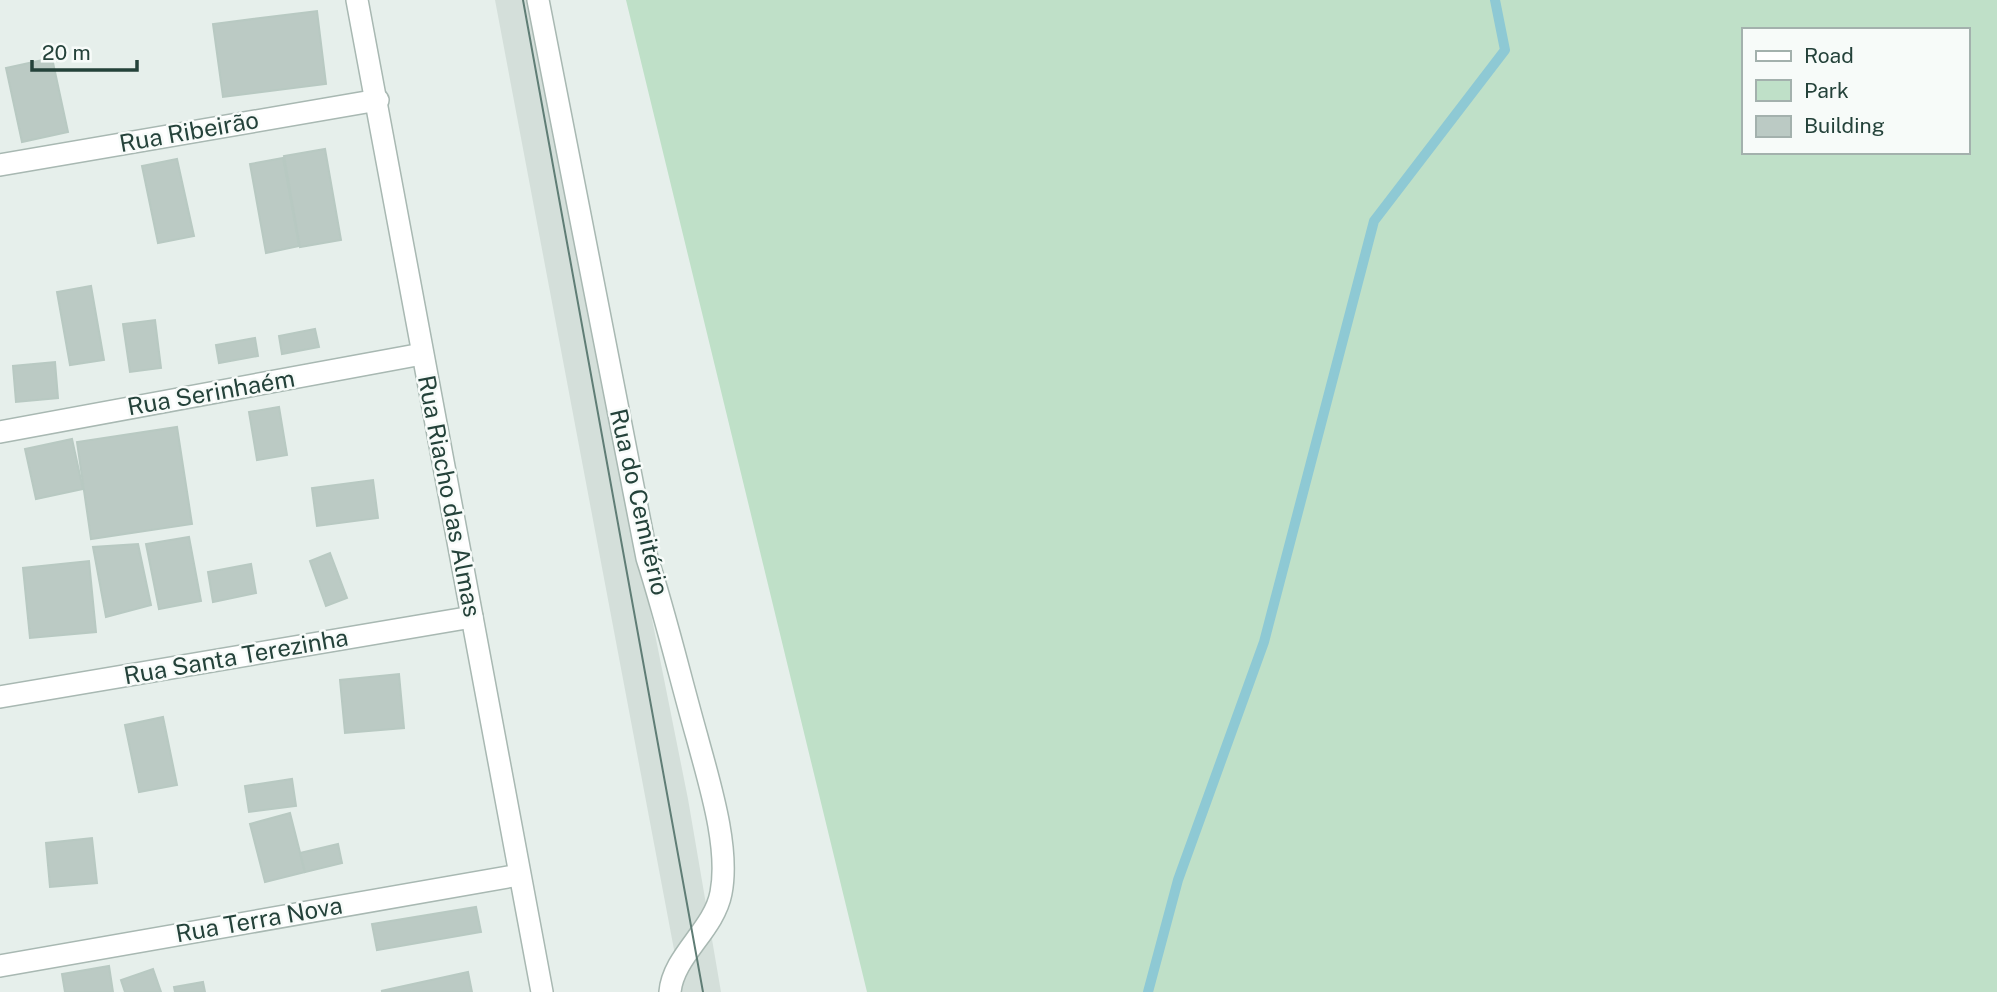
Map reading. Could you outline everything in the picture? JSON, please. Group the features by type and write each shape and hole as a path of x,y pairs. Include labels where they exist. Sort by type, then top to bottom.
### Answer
{"street":[{"name":"Rua Riacho das Almas","path":"357,0 378,100 422,354 542,992"},
{"name":"Rua do Cemitério","path":"538,0 646,558 670,629 708,774 723,866 721,894 713,915 679,968 670,992"},
{"name":"Rua Ribeirão","path":"0,165 378,100"},
{"name":"Rua Serinhaém","path":"0,432 422,354"},
{"name":"Rua Santa Terezinha","path":"0,697 472,617"},
{"name":"Rua Terra Nova","path":"0,966 519,875"}],"shaded area":[{"path":"495,0 537,0 595,334 688,799 721,992 682,992"}],"green space":[{"path":"626,0 1997,0 1997,992 867,992"}],"building":[{"path":"317,11 326,84 223,97 213,24"},
{"path":"52,58 68,132 22,142 6,68"},
{"path":"325,149 341,240 300,247 284,156"},
{"path":"283,158 299,246 266,253 250,164"},
{"path":"177,159 194,236 158,243 142,166"},
{"path":"91,286 104,360 70,365 57,292"},
{"path":"155,320 161,368 130,372 123,324"},
{"path":"315,329 319,347 282,354 279,336"},
{"path":"255,338 258,356 219,363 216,345"},
{"path":"55,362 58,398 16,402 13,366"},
{"path":"279,407 287,455 257,460 249,412"},
{"path":"177,427 192,524 91,539 77,442"},
{"path":"72,439 83,489 36,499 25,449"},
{"path":"373,480 378,518 317,526 312,488"},
{"path":"189,537 201,601 159,609 146,544"},
{"path":"138,544 151,605 106,617 93,547"},
{"path":"330,553 347,598 326,606 310,561"},
{"path":"89,561 96,632 30,638 23,568"},
{"path":"251,564 256,593 213,602 208,572"},
{"path":"399,674 404,728 345,733 340,680"},
{"path":"163,717 177,785 139,792 125,725"},
{"path":"292,779 296,806 249,812 245,786"},
{"path":"290,813 305,872 265,882 250,824"},
{"path":"92,838 97,883 50,887 46,843"},
{"path":"338,844 342,863 305,872 300,853"},
{"path":"476,907 481,932 377,950 372,924"},
{"path":"109,966 113,992 65,992 62,974"},
{"path":"153,969 161,992 125,992 121,980"},
{"path":"468,972 472,992 381,991"},
{"path":"203,982 205,992 175,992 174,987"}],"waterway":[{"path":"1148,992 1178,880 1264,642 1374,221 1505,50 1495,0"}],"tram line":[{"path":"523,0 703,992"}]}
